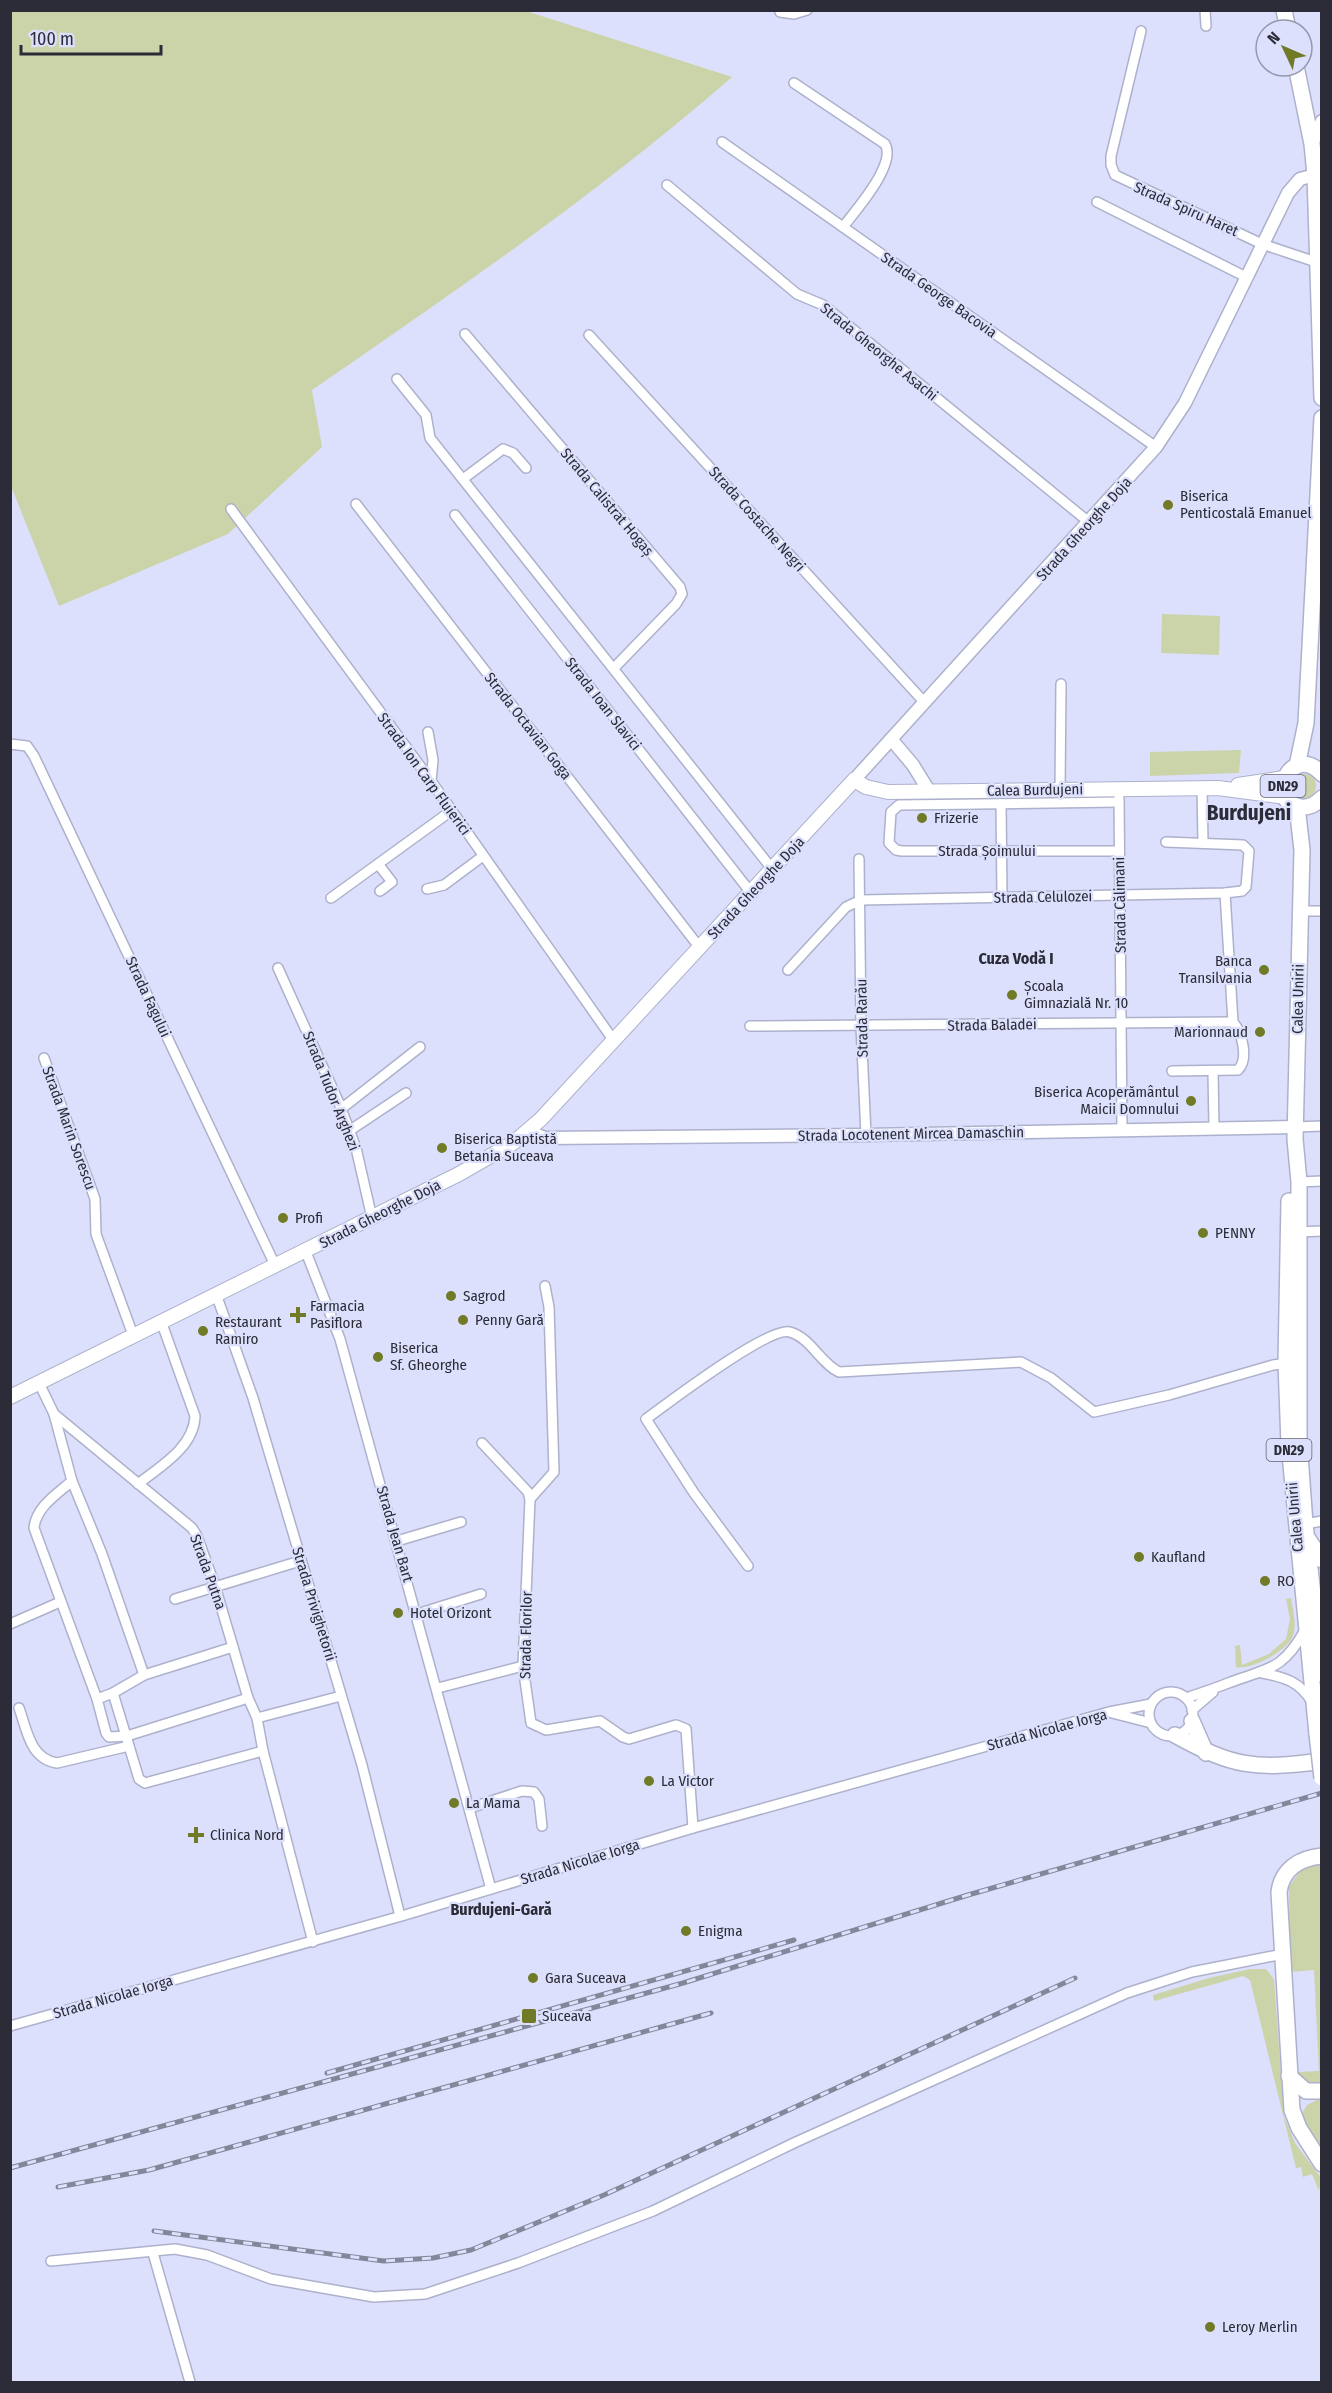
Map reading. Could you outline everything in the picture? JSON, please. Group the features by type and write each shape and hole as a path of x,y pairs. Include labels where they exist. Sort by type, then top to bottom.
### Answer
{"main road":[{"path":"1298,78 1312,144 1315,175 1322,398"},
{"path":"1315,770 1306,723 1318,565 1322,418"},
{"name":"DN29","path":"1304,802 1284,778 1315,770"},
{"name":"Calea Burdujeni","path":"854,780 866,787 888,792 1060,790 1119,796 1218,788 1284,778"},
{"name":"Strada Gheorghe Doja","path":"10,1397 275,1264 306,1252 482,1162 528,1131 752,894 854,780"},
{"name":"Calea Burdujeni","path":"1218,788 1304,802"},
{"name":"Calea Unirii","path":"1304,802 1295,1127 1299,1182 1299,1232 1289,1444 1305,1630 1322,1778"},
{"name":"Calea Unirii","path":"1295,1147 1290,1176 1292,1363 1306,1530 1322,1674"},
{"path":"1306,1530 1322,1560"},
{"path":"1192,1716 1206,1753"},
{"path":"1175,1735 1206,1753 1249,1765 1293,1765 1322,1761"},
{"path":"1322,1856 1304,1859 1296,1864 1280,1884 1289,2076 1295,2120 1322,2164"},
{"path":"1289,2076 1306,2091 1322,2091"}],"street":[{"path":"780,12 794,14 807,10"},
{"path":"1205,10 1206,26"},
{"name":"Strada Spiru Haret","path":"1141,31 1111,156 1112,170 1120,180 1262,243"},
{"path":"794,83 885,144 888,149 885,167 843,227"},
{"path":"1312,144 1322,121"},
{"name":"Strada George Bacovia","path":"722,142 1156,447"},
{"name":"Strada Gheorghe Doja","path":"854,780 1090,523 1156,447 1185,403 1262,243 1294,184 1307,176 1315,175"},
{"name":"Strada Gheorghe Asachi","path":"667,185 797,294 824,305 1090,523"},
{"path":"1097,202 1246,277"},
{"path":"1262,243 1319,264"},
{"name":"Strada Calistrat Hogaș","path":"465,334 680,587 682,594 676,604 614,668"},
{"name":"Strada Costache Negri","path":"589,335 925,703"},
{"path":"398,379 426,415 430,438 773,870"},
{"path":"463,479 503,448 513,453 526,468"},
{"name":"Strada Octavian Goga","path":"356,504 700,948"},
{"name":"Strada Ion Carp Fluierici","path":"231,509 431,780 614,1041"},
{"name":"Strada Ioan Slavici","path":"455,515 752,894"},
{"path":"1060,790 1062,684"},
{"path":"428,732 434,760 431,780"},
{"path":"891,739 912,765 929,792"},
{"name":"Strada Fagului","path":"10,744 27,746 34,756 275,1264"},
{"path":"1202,788 1203,843"},
{"path":"1002,898 1001,804 1119,796"},
{"name":"Strada Călimani","path":"1119,796 1122,1129"},
{"name":"Strada Șoimului","path":"1001,804 899,805 891,812 890,843 896,850 1119,851"},
{"path":"331,898 452,811"},
{"path":"1166,842 1243,845 1249,851 1246,887 1242,891 1225,893 1233,1022 1242,1031 1241,1068 1172,1071"},
{"path":"427,889 444,885 483,856"},
{"name":"Strada Rarău","path":"859,860 861,1026 866,1135"},
{"path":"378,864 392,882 380,891"},
{"name":"Strada Celulozei","path":"861,900 1225,893"},
{"path":"788,970 846,907 861,900"},
{"path":"1300,911 1322,911"},
{"name":"Strada Tudor Arghezi","path":"278,968 341,1109 372,1218"},
{"name":"Strada Baladei","path":"750,1026 1233,1022"},
{"path":"341,1109 420,1047"},
{"name":"Strada Marin Sorescu","path":"44,1058 95,1199 96,1234 133,1335"},
{"path":"1213,1071 1214,1129"},
{"path":"349,1131 406,1093"},
{"path":"1295,1127 1322,1126"},
{"name":"Strada Locotenent Mircea Damaschin","path":"528,1131 545,1138 1295,1127"},
{"path":"1299,1182 1322,1181"},
{"path":"1299,1232 1322,1231"},
{"name":"Strada Jean Bart","path":"306,1252 340,1339 471,1808 491,1889"},
{"path":"530,1499 554,1472 549,1307 545,1286"},
{"name":"Strada Privighetorii","path":"216,1294 254,1398 341,1696 400,1916"},
{"path":"138,1484 177,1453 195,1425 195,1416 161,1321"},
{"path":"748,1566 694,1493 646,1419 740,1353 778,1333 789,1331 806,1340 827,1366 839,1372 1021,1362 1051,1378 1094,1412 1292,1363"},
{"name":"Strada Putna","path":"39,1383 54,1414 72,1481 102,1554 144,1675"},
{"name":"Strada Putna","path":"54,1414 192,1528 215,1586 248,1698 257,1718 263,1751 314,1942"},
{"path":"482,1443 528,1492 530,1499"},
{"path":"72,1481 42,1508 34,1528 109,1737 127,1736 248,1698"},
{"name":"Strada Florilor","path":"530,1499 523,1666 531,1723 540,1730 595,1721 629,1738 676,1725 686,1729 693,1828"},
{"path":"1306,1530 1322,1521"},
{"path":"397,1541 461,1522"},
{"path":"176,1599 300,1561"},
{"path":"417,1614 481,1594"},
{"path":"10,1624 60,1602"},
{"name":"Strada Nicolae Iorga","path":"10,2026 314,1942 693,1828 1109,1712 1151,1704 1166,1692 1177,1693 1186,1698 1218,1689 1262,1673 1286,1658 1305,1630"},
{"path":"96,1699 113,1694 144,1675 232,1647"},
{"path":"438,1688 523,1666"},
{"path":"1262,1673 1278,1676 1299,1685 1314,1706"},
{"path":"1109,1712 1151,1723 1163,1734 1175,1735 1185,1730 1192,1716 1218,1689"},
{"path":"113,1694 139,1779 145,1784 263,1751"},
{"path":"257,1718 341,1696"},
{"path":"1186,1698 1192,1716"},
{"path":"1151,1704 1151,1723"},
{"path":"19,1708 35,1751 48,1762 57,1763 129,1746"},
{"path":"471,1808 522,1791 534,1792 539,1798 542,1826"},
{"path":"51,2261 153,2253 175,2249 196,2253 271,2279 374,2297 425,2294 518,2263 653,2211 815,2133 1141,1988 1192,1972 1282,1954"},
{"path":"153,2253 190,2382"}],"green space":[{"path":"11,11 526,11 732,77 682,120 579,201 474,278 312,390 322,447 228,534 59,606 11,486"},
{"path":"1162,614 1220,616 1219,655 1161,653"},
{"path":"1241,750 1239,773 1150,776 1150,752"},
{"path":"1304,774 1313,777 1316,786 1313,795 1304,798 1295,795 1292,786 1295,777"},
{"path":"1291,1598 1295,1627 1289,1642 1268,1659 1250,1666 1236,1667 1235,1646 1240,1645 1242,1665 1269,1654 1286,1639 1290,1619 1286,1599"},
{"path":"1321,1861 1322,2085 1312,2086 1298,2076 1298,2072 1319,2071 1314,1970 1290,1972 1289,1886 1303,1868"},
{"path":"1250,1969 1266,1969 1274,1979 1284,2116 1295,2143 1321,2178 1319,2191 1312,2174 1303,2177 1301,2167 1296,2168 1250,1980 1243,1976 1154,2001 1153,1995 1209,1978"},
{"path":"1321,2098 1321,2155 1301,2115 1307,2105"}],"railway":[{"path":"10,2168 683,1983 968,1895 1322,1793"},
{"path":"327,2073 794,1940"},
{"path":"154,2231 384,2261 433,2258 471,2250 604,2195 1075,1978"},
{"path":"58,2187 149,2170 711,2013"}],"place":[{"name":"Biserica Penticostală Emanuel","path":"1168,505"},
{"name":"Frizerie","path":"922,818"},
{"name":"Banca Transilvania","path":"1264,970"},
{"name":"Școala Gimnazială Nr. 10","path":"1012,995"},
{"name":"Marionnaud","path":"1260,1032"},
{"name":"Biserica Acoperământul Maicii Domnului","path":"1191,1101"},
{"name":"Biserica Baptistă Betania Suceava","path":"442,1148"},
{"name":"Profi","path":"283,1218"},
{"name":"PENNY","path":"1203,1233"},
{"name":"Sagrod","path":"451,1296"},
{"name":"Farmacia Pasiflora","path":"298,1315"},
{"name":"Penny Gară","path":"463,1320"},
{"name":"Restaurant Ramiro","path":"203,1331"},
{"name":"Biserica Sf. Gheorghe","path":"378,1357"},
{"name":"Kaufland","path":"1139,1557"},
{"name":"RO","path":"1265,1581"},
{"name":"Hotel Orizont","path":"398,1613"},
{"name":"La Victor","path":"649,1781"},
{"name":"La Mama","path":"454,1803"},
{"name":"Clinica Nord","path":"196,1835"},
{"name":"Enigma","path":"686,1931"},
{"name":"Gara Suceava","path":"533,1978"},
{"name":"Suceava","path":"529,2016"},
{"name":"Leroy Merlin","path":"1210,2327"}],"district":[{"name":"Burdujeni","path":"1249,813"},
{"name":"Cuza Vodă I","path":"1016,958"},
{"name":"Burdujeni-Gară","path":"501,1909"}]}
